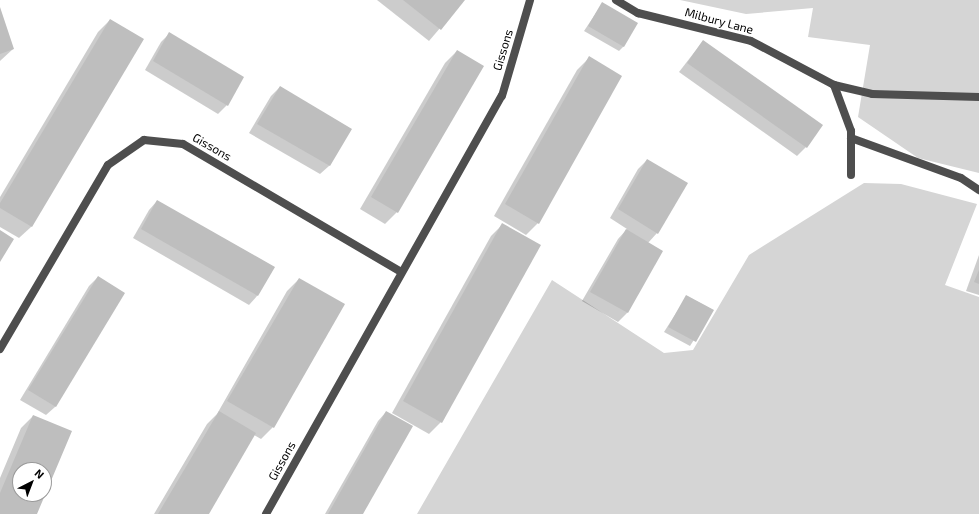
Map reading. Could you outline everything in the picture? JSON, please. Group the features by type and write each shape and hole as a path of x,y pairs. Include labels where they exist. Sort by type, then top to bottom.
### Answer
{"street":[{"name":"Gissons","path":"266,514 502,96 530,0"},
{"name":"Milbury Lane","path":"616,0 638,13 751,41 834,85 872,94 979,97"},
{"path":"834,85 851,131 852,175"},
{"path":"851,138 961,178 979,190"},
{"name":"Gissons","path":"0,349 108,165 144,140 183,144 402,272"}],"shaded area":[{"path":"680,0 979,0 979,173 918,158 858,117 870,45 808,37 813,8 746,14"},
{"path":"864,183 901,184 977,204 945,285 979,297 979,514 417,514 552,280 664,353 693,350 749,255"}],"building":[{"path":"403,0 465,0 441,30"},
{"path":"602,2 638,23 624,47 588,26"},
{"path":"0,7 14,49 0,54"},
{"path":"110,19 144,39 32,227 0,208 0,203"},
{"path":"169,32 244,77 228,106 153,61"},
{"path":"703,40 823,125 807,148 687,63"},
{"path":"457,50 484,66 398,213 371,197"},
{"path":"589,56 622,76 539,224 505,204"},
{"path":"280,86 352,129 330,166 257,124"},
{"path":"647,159 688,183 658,234 618,209"},
{"path":"157,200 275,267 258,296 141,229"},
{"path":"502,223 541,245 442,423 403,401"},
{"path":"626,229 663,251 628,313 590,292"},
{"path":"0,230 14,239 0,262"},
{"path":"979,270 979,284 974,282"},
{"path":"98,276 125,293 56,407 28,390"},
{"path":"299,278 345,304 274,428 227,401"},
{"path":"686,295 714,310 696,342 668,327"},
{"path":"219,411 256,433 209,514 158,514"},
{"path":"386,411 413,426 363,514 328,514"},
{"path":"33,415 72,431 52,478 52,462 13,462"},
{"path":"12,465 12,502 42,502 37,514 0,514 0,493"}]}
